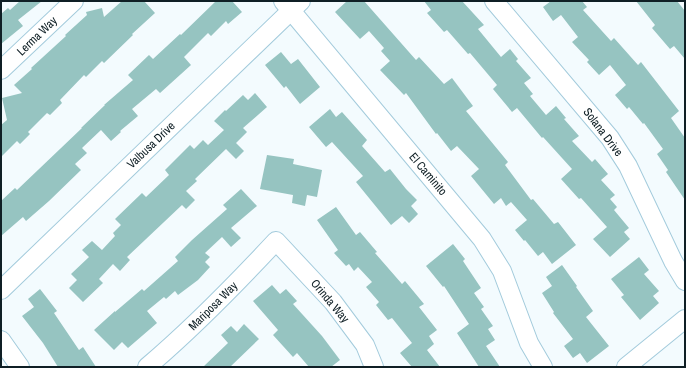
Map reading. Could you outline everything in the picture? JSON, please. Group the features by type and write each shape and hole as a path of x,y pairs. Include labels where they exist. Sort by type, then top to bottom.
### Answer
{"street":[{"name":"Lerma Way","path":"1,70 74,1"},
{"name":"Solana Drive","path":"494,1 610,138 628,166 673,261 685,280"},
{"name":"Valbusa Drive","path":"1,290 292,4"},
{"name":"El Caminito","path":"292,4 482,239 502,271 529,343 543,367"},
{"name":"Mariposa Way","path":"147,367 176,343 229,291 276,241"},
{"name":"Orinda Way","path":"276,241 333,302 365,344 374,367"},
{"path":"635,364 685,319"},
{"path":"1,340 20,367"}],"building":[{"path":"20,1 42,1 18,20 23,26 1,44 1,14 8,8 10,10"},
{"path":"122,1 144,1 155,13 104,63 102,61 86,77 84,75 60,100 62,103 50,115 47,113 28,132 30,134 20,144 17,141 1,157 1,125 7,120 2,98 22,93 14,85 87,15 86,12 102,8 104,17"},
{"path":"216,1 232,1 242,12 228,24 226,21 211,36 208,33 184,57 191,65 160,93 156,89 132,109 138,116 120,131 121,132 111,141 101,130 82,148 87,153 75,164 81,170 26,221 23,217 1,236 1,201 15,188 17,190 104,105 133,80 128,75 149,55 153,59 180,34 181,35"},
{"path":"347,1 364,1 416,60 419,57 444,84 452,78 473,106 466,111 508,162 505,165 531,200 533,199 554,224 558,222 576,245 552,264 543,252 538,256 515,230 527,220 511,202 506,206 501,198 494,204 471,176 479,169 457,146 451,151 437,133 436,134 406,93 404,95 380,70 390,61 381,51 384,48 369,31 360,39 335,12"},
{"path":"424,1 462,1 484,25 478,29 501,57 510,49 518,59 516,61 531,78 524,83 533,94 530,96 546,115 556,106 566,118 564,119 579,136 572,141 592,162 595,159 608,174 601,180 615,195 610,199 617,207 614,210 629,228 624,232 630,239 610,257 593,239 607,227 581,198 579,199 561,179 572,169 543,137 542,138 517,108 512,112 493,89 497,85 470,53 468,54 447,30 444,32 427,13 431,10"},
{"path":"551,1 582,1 587,7 583,10 611,41 614,38 638,65 641,62 679,111 671,118 685,138 685,200 666,172 668,170 657,154 663,149 644,123 643,124 629,107 627,109 615,95 626,85 610,65 599,75 587,62 589,60 572,42 578,37 561,15 553,21 543,7"},
{"path":"636,1 677,1 685,11 685,59 674,46 670,49 652,28 655,25"},
{"path":"281,52 291,64 298,59 320,87 300,104 286,86 284,88 265,65"},
{"path":"255,93 267,107 243,128 247,132 236,143 244,151 236,159 226,149 195,179 197,181 186,191 195,200 186,209 182,205 127,257 130,260 120,271 113,264 99,279 103,283 83,302 69,288 77,280 71,274 89,257 82,250 92,241 102,250 115,236 113,233 121,225 115,219 142,193 146,197 169,175 165,170 190,145 194,149 203,140 208,145 224,130 214,121 225,110 226,111 243,95 248,100"},
{"path":"330,109 336,117 342,112 367,140 362,146 385,172 390,169 417,200 411,206 418,214 409,223 402,216 391,225 356,182 363,176 332,142 326,147 309,127"},
{"path":"267,155 294,159 293,164 322,170 317,197 307,195 305,206 292,203 293,195 260,189"},
{"path":"241,189 257,206 231,228 241,238 231,247 222,237 205,253 210,257 205,262 210,267 198,280 178,295 175,291 166,299 164,297 147,311 157,323 128,348 122,342 114,350 94,330 142,289 144,291 178,261 175,257 227,209 223,205"},
{"path":"336,207 356,235 360,232 377,252 375,253 402,284 405,281 424,304 419,307 437,330 429,336 434,344 427,350 440,367 412,367 400,353 412,343 392,318 388,320 376,305 379,302 366,287 372,282 358,267 354,271 349,264 346,266 334,253 338,250 317,220"},
{"path":"453,244 465,259 463,261 481,288 474,293 484,307 481,309 493,326 488,329 495,340 486,346 500,367 479,367 457,333 469,324 444,286 443,287 426,266"},
{"path":"639,257 649,270 644,274 659,291 653,296 659,303 640,320 621,297 624,295 611,279"},
{"path":"562,265 593,311 586,317 609,346 587,363 580,353 573,358 564,346 573,339 553,313 554,312 542,293 552,286 546,277"},
{"path":"272,285 280,294 286,289 297,301 293,304 322,336 340,360 331,367 309,367 297,353 293,357 273,335 278,330 253,301"},
{"path":"40,289 57,311 54,313 79,350 83,347 96,367 58,367 43,343 22,316 34,307 28,299"},
{"path":"244,324 259,339 230,367 203,367 228,343 221,335 231,326 237,332"}]}
